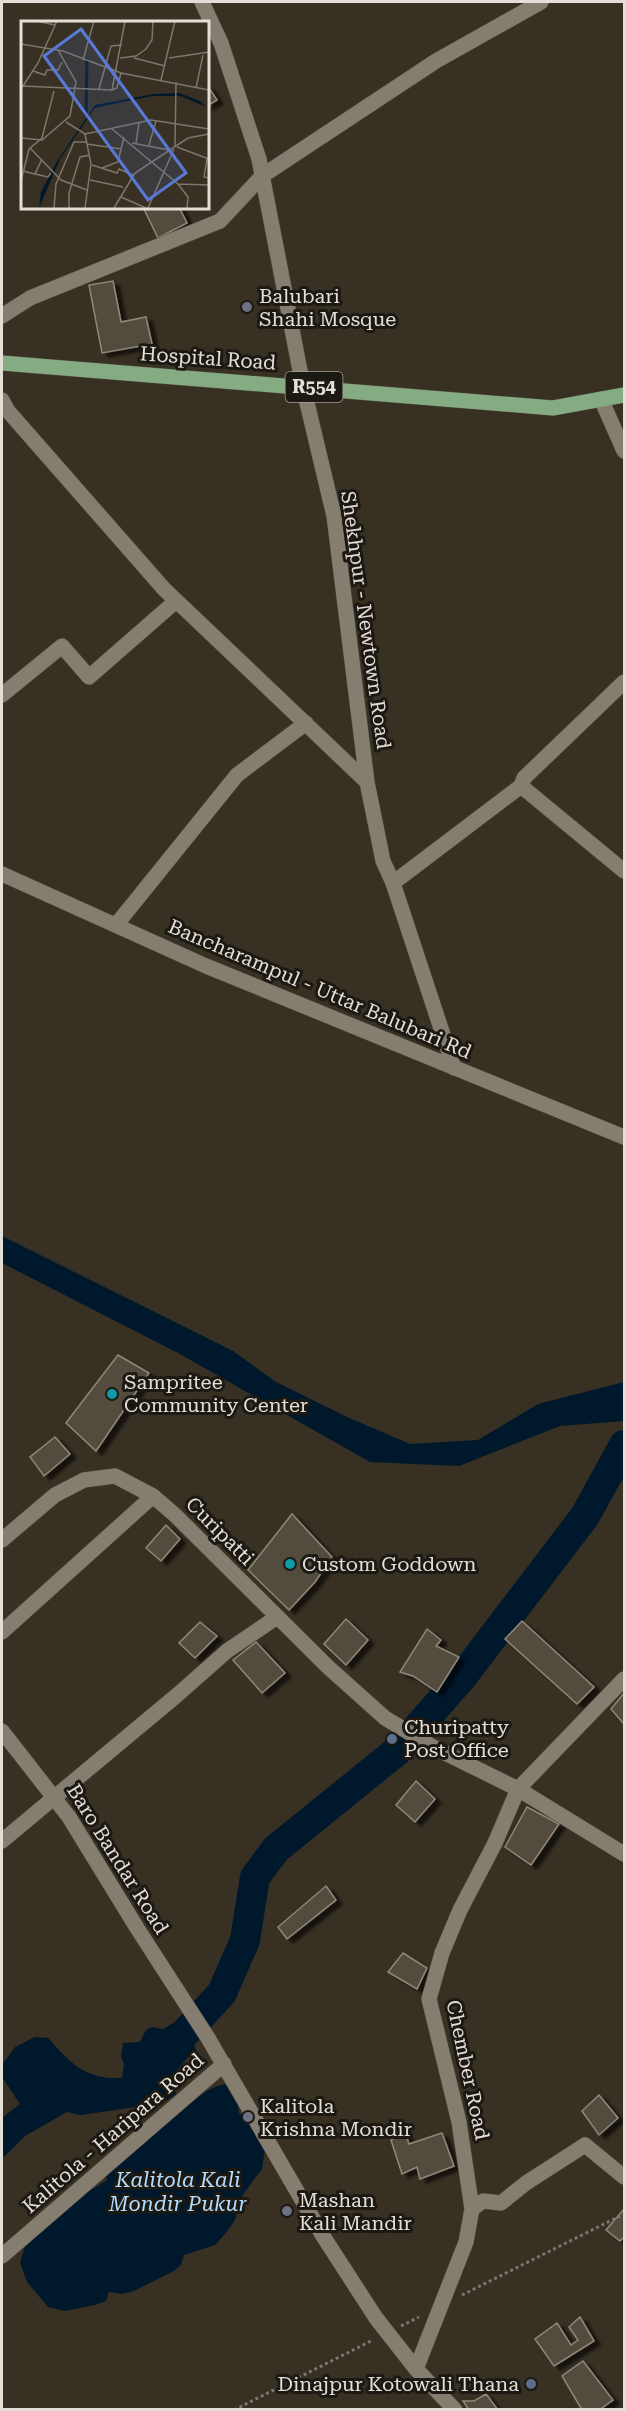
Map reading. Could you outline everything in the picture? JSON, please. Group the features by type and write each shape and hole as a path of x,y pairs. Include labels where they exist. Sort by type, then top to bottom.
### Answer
{"main road":[{"name":"Hospital Road","path":"2,363 553,408 624,395"}],"street":[{"name":"Shekhpur - Newtown Road","path":"202,2 221,43 259,159 303,386 334,516 367,782 383,861 393,883 454,1068"},
{"path":"2,316 30,298 220,221 262,176 436,61 541,2"},
{"path":"601,399 624,451"},
{"path":"2,400 15,420 176,601 367,782"},
{"path":"2,695 62,646 89,677 176,601"},
{"path":"393,883 521,786 524,778 624,682"},
{"path":"116,925 237,775 306,723"},
{"path":"521,786 624,871"},
{"name":"Bancharampul - Uttar Balubari Rd","path":"2,874 206,966 624,1137"},
{"name":"Curipatti","path":"2,1540 55,1495 84,1480 115,1476 153,1496 176,1515 328,1667 385,1718 433,1747 518,1789 624,1854"},
{"path":"2,1632 153,1496"},
{"path":"2,1841 227,1651 277,1617"},
{"path":"518,1789 624,1678"},
{"name":"Baro Bandar Road","path":"2,1731 54,1796 193,2014 323,2236 376,2319 416,2369 455,2409"},
{"name":"Chember Road","path":"416,2369 466,2242 471,2209 459,2122 429,1999 442,1953 460,1910 495,1843 518,1789"},
{"name":"Kalitola - Haripara Road","path":"2,2256 224,2064"},
{"path":"471,2209 483,2201 501,2203 526,2183 585,2145 624,2177"}],"water":[{"path":"2,1236 233,1351 276,1382 347,1417 410,1444 478,1440 538,1404 624,1382 624,1421 560,1426 459,1466 370,1462 178,1353 2,1263"},
{"path":"175,2022 181,2022 189,2034 183,2037 194,2044 198,2056 188,2057 172,2076 175,2095 154,2107 149,2105 81,2115 67,2112 25,2136 4,2157 2,2155 2,2118 20,2104 2,2077 2,2065 15,2047 35,2037 48,2038 72,2062 89,2073 109,2078 122,2078 123,2043 140,2042 146,2030 152,2027 163,2029"},
{"name":"Kalitola Kali Mondir Pukur","path":"225,2084 237,2099 239,2113 255,2126 265,2149 262,2169 242,2196 235,2220 225,2234 215,2245 184,2255 181,2265 174,2271 134,2291 122,2294 109,2292 106,2301 65,2311 48,2307 27,2282 20,2263 26,2243 90,2187 93,2189 107,2180 105,2173 193,2101 207,2091"}],"building":[{"path":"208,86 217,100 208,105"},
{"path":"143,208 180,208 187,223 158,238"},
{"path":"113,281 121,322 146,317 152,344 102,353 89,285"},
{"name":"Sampritee Community Center","path":"118,1355 149,1373 96,1451 66,1423"},
{"path":"55,1437 70,1454 44,1476 30,1457"},
{"name":"Custom Goddown","path":"292,1514 332,1557 315,1582 289,1610 248,1570"},
{"path":"166,1525 180,1539 161,1561 146,1548"},
{"path":"346,1619 368,1640 346,1665 324,1644"},
{"path":"522,1621 594,1687 577,1704 505,1639"},
{"path":"200,1622 217,1636 195,1658 179,1643"},
{"path":"427,1629 441,1640 436,1646 459,1657 437,1692 413,1676 400,1672"},
{"path":"256,1642 285,1673 262,1693 233,1660"},
{"path":"624,1693 624,1724 611,1709"},
{"path":"416,1781 435,1799 415,1822 396,1805"},
{"path":"527,1807 559,1824 531,1865 505,1847"},
{"path":"326,1886 336,1900 287,1939 278,1927"},
{"path":"403,1953 427,1968 417,1989 388,1972"},
{"path":"599,2095 618,2118 599,2135 582,2111"},
{"path":"405,2132 409,2144 442,2133 454,2166 420,2179 417,2167 402,2174 391,2140"},
{"path":"624,2209 624,2237 620,2241 606,2230"},
{"path":"580,2317 594,2341 554,2366 535,2339 557,2323 571,2345 578,2340 569,2327"},
{"path":"583,2361 613,2400 599,2410 582,2410 562,2376"},
{"path":"486,2394 498,2410 469,2410 463,2401 474,2401"}],"waterway":[{"path":"161,2059 222,1993 245,1940 255,1877 276,1849 397,1751 463,1676 585,1516 624,1445"}],"place":[{"name":"Balubari Shahi Mosque","path":"247,307"},
{"name":"Sampritee Community Center","path":"112,1394"},
{"name":"Custom Goddown","path":"290,1564"},
{"name":"Churipatty Post Office","path":"392,1739"},
{"name":"Kalitola Krishna Mondir","path":"248,2117"},
{"name":"Mashan Kali Mandir","path":"287,2211"},
{"name":"Dinajpur Kotowali Thana","path":"531,2384"}]}
